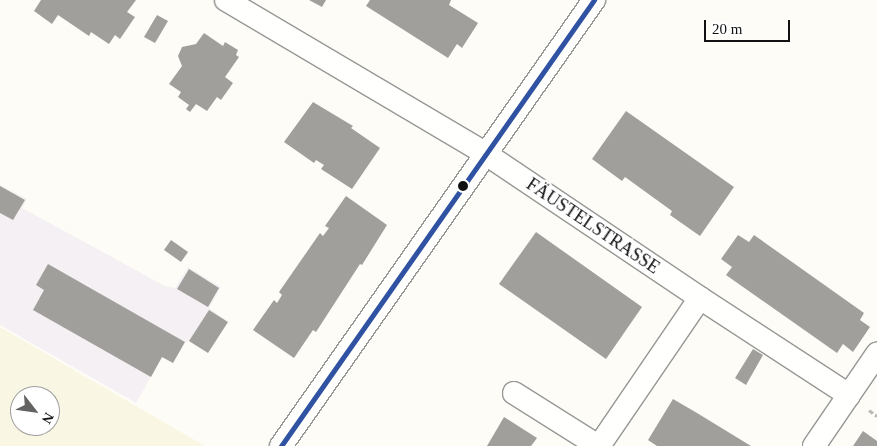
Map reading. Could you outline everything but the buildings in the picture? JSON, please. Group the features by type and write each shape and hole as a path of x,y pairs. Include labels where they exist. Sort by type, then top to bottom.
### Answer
{"street":[{"name":"FÄUSTELSTRASSE","path":"226,0 299,40 486,154 848,395"},
{"path":"281,446 594,0"},
{"path":"514,393 599,446 700,298"},
{"path":"814,446 877,354"}],"shaded area":[{"path":"0,185 27,199 22,208 165,286 175,288 188,267 221,287 209,308 228,322 208,353 189,341 185,342 173,363 162,357 136,403 0,325"},
{"path":"0,327 205,446 0,446"}],"transit line":[{"path":"281,446 594,0"}]}
